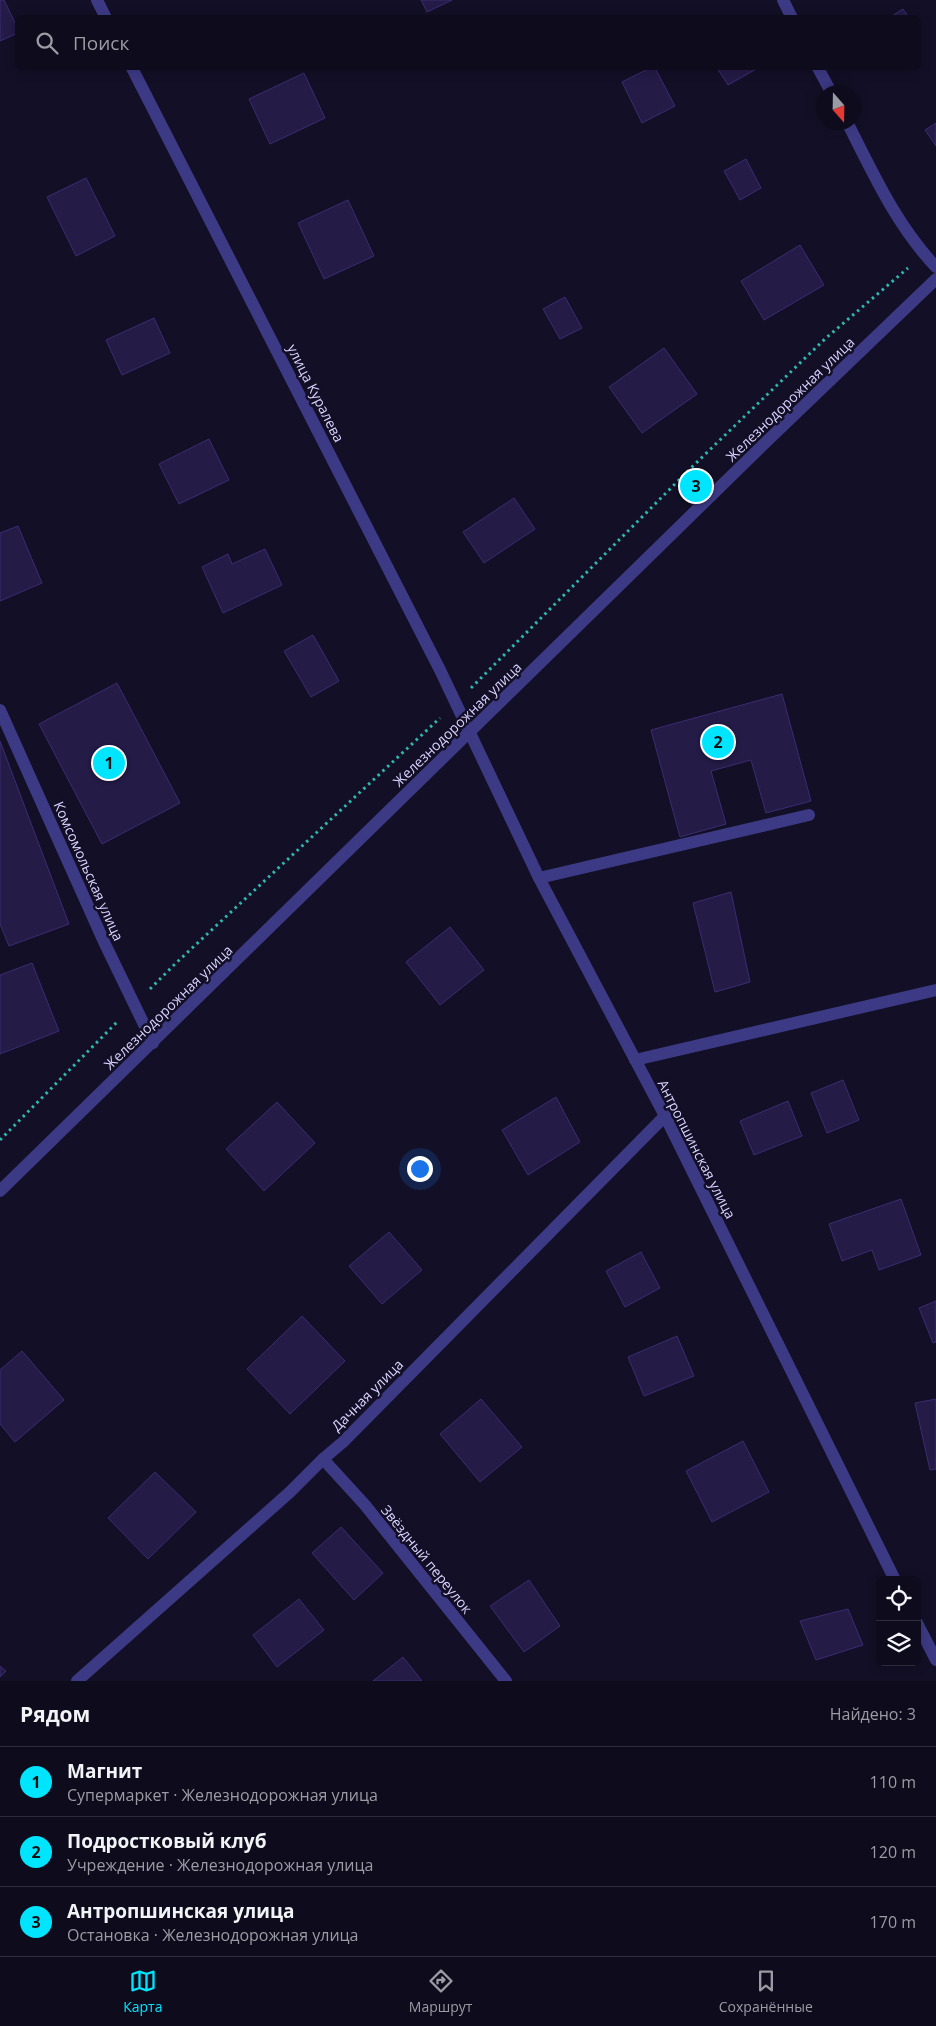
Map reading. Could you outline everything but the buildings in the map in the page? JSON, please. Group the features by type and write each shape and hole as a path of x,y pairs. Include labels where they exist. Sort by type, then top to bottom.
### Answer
{"street":[{"path":"97,0 104,15"},
{"path":"783,0 790,15"},
{"name":"улица Куралева","path":"133,70 440,670 469,734"},
{"path":"819,70 827,85"},
{"path":"851,130 895,216 936,267"},
{"name":"Железнодорожная улица","path":"0,1191 936,279"},
{"name":"Комсомольская улица","path":"0,710 105,944 153,1043"},
{"name":"Антропшинская улица","path":"469,734 539,878 665,1116 893,1576"},
{"path":"539,878 809,815"},
{"path":"635,1060 936,990"},
{"name":"Дачная улица","path":"77,1681 290,1492 343,1442 665,1116"},
{"name":"Звёздный переулок","path":"323,1459 364,1505 506,1681"},
{"path":"921,1631 936,1660"}],"place":[{"name":"Антропшинская улица","path":"696,486"},
{"name":"Подростковый клуб","path":"718,742"},
{"name":"Магнит","path":"109,763"}]}
